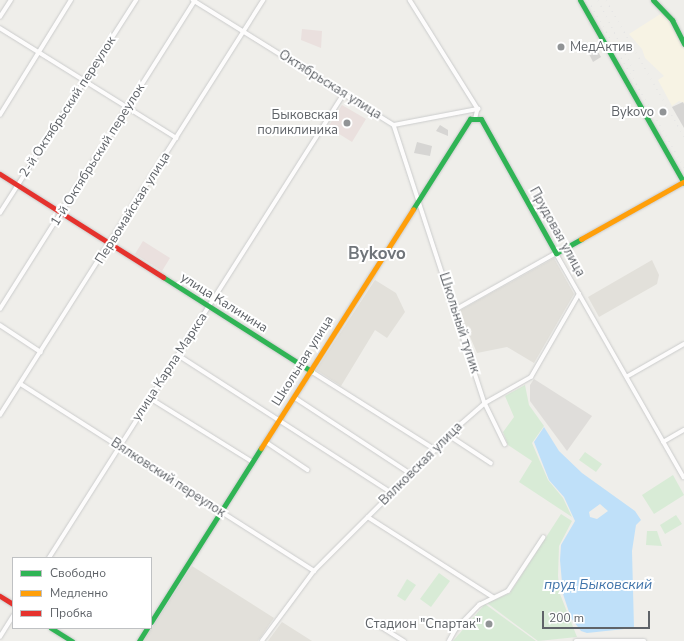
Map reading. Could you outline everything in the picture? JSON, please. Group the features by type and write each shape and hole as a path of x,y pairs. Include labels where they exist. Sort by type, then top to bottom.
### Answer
{"main road":[{"path":"556,253 684,183 580,0"},
{"path":"653,0 669,15 684,44"},
{"name":"Школьная улица","path":"152,620 470,119 476,117"},
{"name":"Прудовая улица","path":"476,117 481,119 556,253"},
{"name":"улица Калинина","path":"0,174 311,371"},
{"path":"0,596 12,603"},
{"path":"54,629 72,641"},
{"path":"138,641 146,629"}],"street":[{"path":"0,17 11,0"},
{"path":"0,115 71,0"},
{"name":"2-й Октябрьский переулок","path":"0,213 136,0"},
{"name":"Первомайская улица","path":"0,414 21,384 245,32 263,0"},
{"path":"410,0 478,109 476,117"},
{"name":"Октябрьская улица","path":"194,1 343,95 394,125 478,109"},
{"name":"1-й Октябрьский переулок","path":"0,309 62,213 194,1"},
{"path":"0,28 177,138"},
{"name":"улица Карла Маркса","path":"50,557 343,95"},
{"name":"Школьный тупик","path":"394,125 420,200 485,403 505,444"},
{"path":"455,310 556,253"},
{"name":"Прудовая улица","path":"556,253 628,376 684,478"},
{"name":"Вялковская улица","path":"262,641 314,571 411,474 485,403 531,378 579,294"},
{"path":"0,325 41,352"},
{"path":"628,376 684,344"},
{"path":"178,355 392,493"},
{"name":"улица Калинина","path":"311,371 436,450"},
{"name":"Вялковский переулок","path":"21,384 314,571"},
{"path":"294,397 411,474"},
{"path":"150,398 253,462"},
{"path":"663,442 684,430"},
{"path":"450,436 491,463"},
{"path":"266,442 308,470"},
{"path":"368,517 493,597"},
{"path":"449,641 454,630 479,605 508,591 543,538"},
{"path":"0,637 12,618"},
{"path":"372,621 404,641"},
{"path":"576,641 644,641"}],"shaded area":[{"path":"662,13 670,20 684,48 684,103 679,101 672,106 658,80 664,76 645,58 642,49 629,34"},
{"path":"302,29 322,31 321,48 301,40"},
{"name":"Быковская поликлиника","path":"342,105 366,119 352,142 328,127"},
{"path":"143,241 170,258 162,271 135,254"},
{"path":"554,258 574,294 534,363 507,347 477,353 459,311"},
{"path":"652,260 659,275 657,284 599,317 588,297"},
{"path":"375,280 396,293 405,312 387,338 375,330 341,386 316,370"},
{"path":"534,379 592,416 567,451 530,401 530,385"},
{"path":"192,566 274,618 258,641 143,641"},
{"path":"282,622 312,641 268,641"}],"green space":[{"path":"525,385 529,405 544,426 532,443 548,480 563,498 572,517 519,482 532,461 508,445 503,432 514,417 505,396"},
{"path":"585,452 602,464 596,472 579,460"},
{"path":"673,475 684,495 654,514 642,495"},
{"path":"561,514 572,521 559,546 558,576 560,594 577,637 538,641 487,603 510,593"},
{"path":"676,515 682,524 665,534 660,525"},
{"path":"647,531 657,531 662,546 646,545"},
{"path":"439,573 450,581 431,607 420,599"},
{"path":"407,579 416,585 405,601 397,596"},
{"name":"Стадион \"Спартак\"","path":"485,604 536,641 453,641"}],"water":[{"name":"пруд Быковский","path":"544,427 559,451 582,473 635,511 641,520 636,525 632,551 634,628 587,633 581,631 571,618 563,594 560,560 561,545 575,521 564,497 549,480 534,442","holes":["600,504 608,511 597,519 590,517 589,512"]}],"building":[{"path":"594,44 601,57 593,62 586,48"},
{"path":"683,102 684,104 684,128 672,107"},
{"path":"440,125 448,130 448,136 436,131"},
{"path":"417,142 432,146 430,156 414,153"}],"railway":[{"path":"588,0 684,167"},
{"path":"598,0 634,71"},
{"path":"606,0 684,136"}],"traffic: fast":[{"path":"580,0 684,183"},
{"path":"653,0 672,20 684,44"},
{"path":"413,209 470,119 481,119 556,253 581,239"},
{"path":"163,277 311,371"},
{"path":"152,620 261,448"},
{"path":"53,629 72,641"},
{"path":"139,641 146,629"}],"traffic: slow":[{"path":"581,239 683,182"},
{"path":"261,448 413,209"}],"traffic: jam":[{"path":"0,174 163,277"},
{"path":"0,596 12,603"}],"place":[{"name":"МедАктив","path":"561,47"},
{"name":"Bykovo","path":"663,112"},
{"name":"Быковская поликлиника","path":"347,123"},
{"name":"Стадион \"Спартак\"","path":"489,624"}],"district":[{"name":"Bykovo","path":"377,254"}]}
